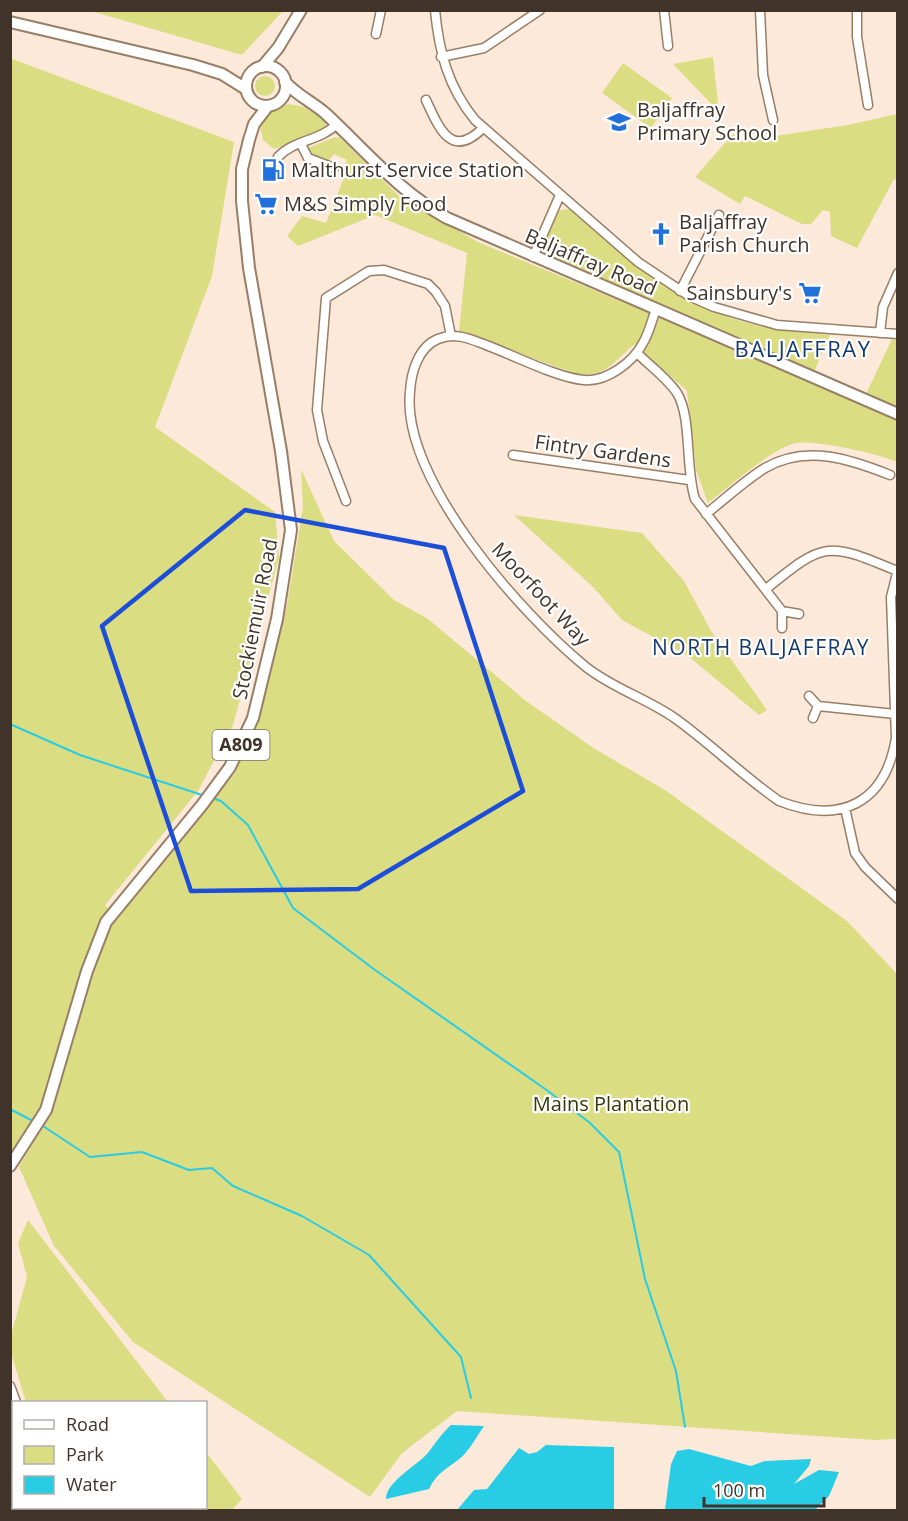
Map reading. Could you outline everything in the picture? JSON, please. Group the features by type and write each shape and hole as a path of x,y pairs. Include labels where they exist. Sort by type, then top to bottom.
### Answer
{"main road":[{"path":"10,22 222,74 251,73 262,67 278,48 301,10"},
{"path":"278,48 285,92 279,101"},
{"path":"262,67 275,69 283,77"},
{"path":"246,89 251,73"},
{"path":"222,74 246,89 253,101 268,106 279,101 299,98"},
{"name":"Baljaffray Road","path":"283,77 299,98 316,106 337,124 379,168 429,208 533,256 897,414"},
{"name":"Stockiemuir Road","path":"10,1166 46,1110 87,971 106,922 202,805 230,767 254,718 274,630 291,530 281,451 249,268 242,201 242,169 254,124 253,101"},
{"name":"Stockiemuir Road","path":"254,124 268,106"}],"street":[{"path":"376,34 381,10"},
{"path":"435,10 441,57 462,103 483,128 638,262 680,291 714,308 777,325 897,334"},
{"path":"441,57 480,50 540,10"},
{"path":"664,10 668,46"},
{"path":"760,10 763,75 773,120"},
{"path":"857,10 857,37 868,105"},
{"path":"426,100 440,131 447,137 459,142 467,141 483,128"},
{"path":"278,157 284,150 325,134 337,124"},
{"path":"301,144 308,158 334,168"},
{"path":"533,256 560,195"},
{"path":"680,291 719,215"},
{"path":"346,501 323,441 317,410 326,298 369,271 384,270 428,284 445,306 451,336 464,336 584,380 608,375 637,352 644,342 656,309"},
{"path":"880,333 882,307 897,273"},
{"name":"Moorfoot Way","path":"451,336 437,340 424,350 411,375 408,406 417,447 432,479 443,500 481,556 551,635 587,667 624,692 674,717 779,801 799,809 821,813 845,808 866,797 895,761 896,672 891,597 897,570"},
{"path":"637,352 678,395 683,408 689,480 695,499 782,611 782,628"},
{"name":"Fintry Gardens","path":"513,455 689,480"},
{"path":"706,514 766,468 794,458 826,455 855,461 890,476"},
{"path":"766,589 803,559 823,550 846,551 897,570"},
{"path":"782,611 799,614"},
{"path":"809,696 818,706 895,714"},
{"path":"813,718 818,706"},
{"path":"845,808 855,854 897,899"},
{"path":"10,1386 16,1401"}],"highlighted area":[{"path":"245,510 444,548 523,791 358,889 191,891 102,626"}],"green space":[{"path":"283,10 242,55 91,11"},
{"path":"713,57 719,112 673,64"},
{"name":"Mains Plantation","path":"10,58 234,142 212,276 155,427 275,512 279,558 233,725 198,791 105,905 115,914 235,773 251,735 287,605 303,507 301,469 334,541 394,600 428,619 526,701 595,749 665,790 847,921 897,974 898,1271 895,1275 898,1277 897,1439 875,1440 457,1411 402,1453 370,1497 133,1342 54,1246 19,1167 36,1136 10,1157"},
{"path":"623,63 672,98 651,128 602,93"},
{"path":"265,76 272,79 275,86 272,93 265,96 258,93 255,86 258,79"},
{"path":"289,104 304,107 325,120 326,127 322,131 274,149 263,140 260,127 271,109"},
{"path":"897,114 897,180 894,179 857,248 831,236 830,212 823,210 811,224 802,224 745,196 740,204 695,177 733,134 742,141 848,125"},
{"path":"335,137 340,138 400,197 478,242 642,310 647,298 548,257 542,247 556,211 569,209 650,275 672,290 719,313 765,327 830,335 814,372 866,394 892,339 897,340 897,462 847,448 797,443 764,459 708,503 696,470 687,391 635,344 608,368 601,372 584,375 459,331 467,253 375,215 298,246 287,236 302,216 326,223 343,180 339,178 347,160 334,154 328,161 310,154 308,148"},
{"path":"514,515 642,533 684,581 711,631 767,710 759,715 688,656 622,620 593,587"},
{"path":"28,1220 167,1401 26,1401 11,1353 10,1339 27,1277 18,1243"},
{"path":"207,1453 242,1499 232,1510 61,1510 207,1509"}],"water":[{"path":"451,1425 484,1426 465,1453 438,1476 429,1489 386,1499 387,1493 396,1480 427,1454"},
{"path":"546,1445 614,1447 614,1510 457,1510 474,1490 487,1489 519,1448 529,1454 537,1452"},
{"path":"689,1449 751,1466 765,1461 811,1459 809,1466 794,1484 819,1470 839,1472 829,1496 815,1510 665,1510 671,1464 677,1451"}],"waterway":[{"path":"10,724 80,755 202,795"},
{"path":"215,799 221,801 248,825 293,908 375,970 548,1091 590,1123 619,1152 645,1279 676,1371 685,1427"},
{"path":"10,1109 31,1120"},
{"path":"43,1126 90,1157 142,1152 189,1170 212,1168 233,1186 302,1216 369,1255 461,1357 471,1398"}],"place":[{"name":"Baljaffray Primary School","path":"619,122"},
{"name":"Malthurst Service Station","path":"273,170"},
{"name":"M&S Simply Food","path":"266,204"},
{"name":"Baljaffray Parish Church","path":"661,234"},
{"name":"Sainsbury's","path":"810,293"}],"district":[{"name":"BALJAFFRAY","path":"803,349"},
{"name":"NORTH BALJAFFRAY","path":"761,648"}]}
